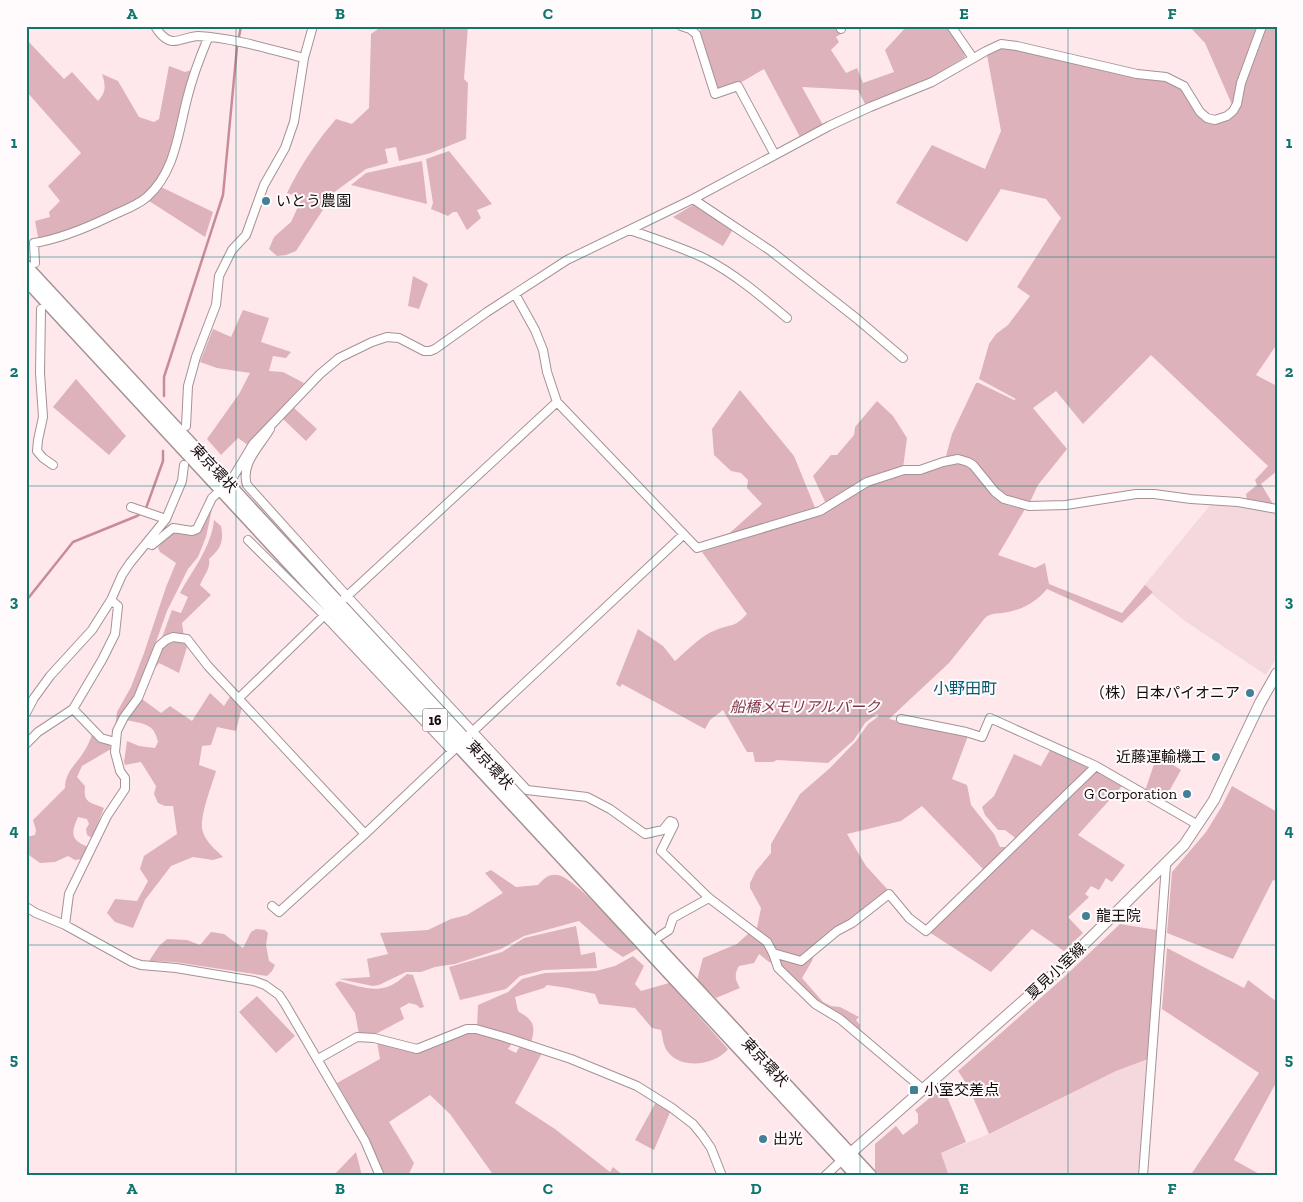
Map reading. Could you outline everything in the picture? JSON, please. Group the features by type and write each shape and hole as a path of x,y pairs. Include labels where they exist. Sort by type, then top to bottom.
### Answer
{"highway":[{"name":"東京環状","path":"30,265 224,487"},
{"name":"東京環状","path":"26,280 224,487 846,1157 871,1176"},
{"name":"東京環状","path":"846,1157 857,1176"}],"main road":[{"name":"夏見小室線","path":"846,1157 1056,972 1184,846 1218,792 1260,703 1277,673"}],"street":[{"path":"155,26 170,41 197,36 238,42 304,58"},
{"path":"186,426 188,386 196,357 216,305 219,276 232,250 246,234 262,190 285,148 294,122 304,58 313,26"},
{"path":"681,26 698,30 715,94 738,86 775,154"},
{"path":"951,26 973,58"},
{"path":"148,542 152,545 173,528 196,530 212,498 232,479 252,444 320,374 340,358 372,342 387,337 399,338 424,351 430,351 567,260 693,199 775,154 870,106 932,82 1001,44 1137,74 1166,77 1184,86 1200,112 1214,120 1227,116 1237,104 1242,83 1262,26"},
{"path":"30,265 34,243 47,241 91,226 146,198 158,185 168,168 176,147 191,84 208,38"},
{"path":"693,199 771,251 903,358"},
{"path":"630,230 687,251 723,269 759,294 787,318"},
{"path":"515,294 536,330 557,402 697,548 820,512 867,482 904,470 920,470 943,462 958,460 972,465 1004,500 1029,506 1066,506 1136,494 1154,494 1238,502 1277,509"},
{"path":"41,309 40,373 43,417 37,451 43,458 53,464"},
{"path":"239,698 335,606 557,402"},
{"path":"275,420 246,465 246,482 335,606 462,742 527,790 587,797 610,808 645,834 664,830 670,821 673,822 674,825 661,851 709,898 763,939 773,953 778,968 815,1004 840,1019 924,1090"},
{"path":"26,713 50,676 92,630 111,600 122,575 166,519 182,481 184,465"},
{"path":"131,507 166,519"},
{"path":"272,906 279,912 365,834 683,535"},
{"path":"248,540 335,606"},
{"path":"26,744 38,732 73,709 102,660 115,634 118,606 111,600"},
{"path":"65,925 69,894 107,816 125,789 126,778 120,771 115,752 117,731 124,716 138,698 159,646 173,637 187,640 208,666 365,834"},
{"path":"73,709 95,734 115,742"},
{"path":"901,719 982,737 990,718 1096,766 1198,825"},
{"path":"773,953 801,961 837,931 852,923 888,894 908,918 926,931 1096,766"},
{"path":"1143,1176 1166,865"},
{"path":"660,936 669,930 672,918 709,898"},
{"path":"26,907 141,965 176,968 265,985 278,995 285,1004 364,1141 380,1176"},
{"path":"318,1059 357,1037 374,1038 417,1049 467,1030 504,1036 571,1059 636,1086 672,1108 694,1124 711,1148 722,1176"},
{"path":"825,1176 846,1157"}],"shaded area":[{"path":"1211,504 1238,505 1277,512 1277,657 1266,675 1185,621 1143,587"},
{"path":"1148,1059 1138,1176 949,1176 941,1153 989,1134 1116,1071"}],"green space":[{"path":"382,26 468,26 464,79 468,83 466,139 431,153 399,161 396,147 385,149 388,163 366,169 329,196 328,202 296,251 277,256 269,249 274,237 291,222 302,198 287,193 303,163 336,119 352,124 369,108 371,34"},
{"path":"701,26 836,26 842,33 836,37 839,42 831,50 846,73 857,68 863,83 894,72 885,50 907,26 946,26 964,52 965,57 930,78 865,104 858,90 802,87 823,125 800,137 764,69 740,83 717,91 700,32"},
{"path":"1189,26 1259,26 1233,107 1205,43"},
{"path":"1265,26 1277,26 1277,344 1256,375 1277,386 1277,471 1261,484 1273,504 1247,500 1246,494 1257,485 1255,480 1268,466 1151,355 1083,424 1056,391 1033,408 1067,449 1038,485 1029,504 1004,497 973,463 946,458 946,456 952,434 976,383 1014,400 1016,399 979,379 989,344 996,334 1008,325 1030,296 1017,287 1061,218 1046,199 1001,189 967,242 896,203 932,145 985,169 1001,131 987,55 1005,47 1143,78 1169,82 1180,87 1215,123 1231,118 1240,108 1247,78"},
{"path":"26,39 64,79 72,72 98,101 103,95 104,89 102,74 118,81 139,117 154,122 159,119 169,66 185,72 195,69 174,147 157,184 144,198 93,222 44,239 38,237 35,221 50,217 49,212 60,201 48,186 81,153 26,91"},
{"path":"449,151 492,204 477,210 481,218 467,230 457,212 453,212 448,216 431,209 433,203 426,159"},
{"path":"422,161 427,204 351,185 366,173"},
{"path":"159,186 213,212 205,237 146,199"},
{"path":"693,205 698,206 733,229 723,246 673,217"},
{"path":"413,276 428,284 419,309 408,306"},
{"path":"243,310 269,318 261,342 291,352 286,358 273,356 269,371 283,372 304,383 248,445 238,438 221,455 207,439 239,394 250,373 217,368 200,362 213,329 231,337"},
{"path":"76,379 126,436 109,455 53,407"},
{"path":"740,390 794,456 816,510 723,539 762,504 747,488 748,480 741,473 731,471 714,455 712,429"},
{"path":"877,401 893,416 907,438 903,468 827,506 813,476 831,455 837,455 854,435 855,427"},
{"path":"293,407 317,429 306,441 282,418"},
{"name":"船橋メモリアルパーク","path":"957,462 971,468 1003,503 1025,509 998,555 1035,568 1045,563 1049,584 1122,613 1145,585 1153,592 1122,623 1047,589 1025,607 1005,613 993,614 985,618 949,663 889,719 968,736 952,779 967,785 971,805 994,834 1000,847 1013,847 985,871 922,806 901,821 847,834 866,866 889,891 802,957 774,951 756,933 761,908 750,888 750,883 756,871 771,853 771,844 800,794 830,768 856,741 868,724 879,716 877,714 865,723 854,740 828,763 777,760 773,762 755,762 753,752 747,752 723,710 710,720 705,729 622,684 620,687 616,684 638,629 663,646 675,661 705,636 735,624 747,614 702,552 828,510 868,484 904,473 921,472"},
{"path":"212,509 206,537 198,557 188,569 167,611 136,698 115,728 117,712 131,687 176,563 160,552 158,548 170,531 191,533 204,521"},
{"path":"214,520 221,526 222,540 219,548 209,559 208,569 200,585 211,595 182,623 184,637 160,643 172,610 181,613 188,597 180,593 201,558 209,540"},
{"path":"173,639 184,642 187,647 179,673 159,663 150,674 161,649"},
{"path":"210,693 224,706 231,695 242,707 236,731 217,727 211,745 202,746 199,765 216,771 202,819 202,827 206,839 223,857 213,860 193,857 171,866 145,900 133,928 115,922 107,913 115,899 137,901 148,881 140,869 144,856 177,834 173,806 165,806 158,803 154,794 156,786 141,762 125,765 124,762 127,741 139,746 155,748 158,742 154,731 147,725 126,720 142,699 161,713 170,706 192,721"},
{"path":"92,735 109,744 111,749 82,766 77,777 85,786 85,796 89,802 104,808 92,838 87,835 86,829 89,824 87,819 78,817 73,832 75,839 88,847 82,859 75,860 68,856 55,862 40,863 26,853 26,837 35,835 36,830 33,820 65,788 69,772 85,750"},
{"path":"1051,748 1092,767 1123,785 1078,835 1125,865 1112,882 1106,878 1099,890 1091,886 1085,894 1089,897 1068,917 1083,933 1064,951 1032,929 991,972 929,932 1022,843 1005,830 998,830 985,815 982,807 994,796 1014,754 1041,766"},
{"path":"1157,755 1181,770 1163,802 1145,791"},
{"path":"1232,786 1277,812 1277,881 1273,880 1233,959 1167,933 1172,872 1206,832"},
{"path":"491,870 516,887 538,885 551,875 565,878 586,895 637,949 623,957 608,947 579,921 524,936 501,949 455,964 435,967 421,972 406,972 379,985 373,986 339,979 370,977 367,959 388,954 380,933 428,930 451,919 467,915 503,893 485,873"},
{"path":"1120,924 1157,930 1148,1059 1116,1071 989,1134 968,1086 958,1071 1062,979"},
{"path":"576,926 581,955 595,952 597,968 544,970 520,976 506,989 460,1000 449,967 502,952 524,938"},
{"path":"256,929 265,930 268,933 266,945 269,961 275,965 267,976 174,962 149,961 159,946 167,939 187,940 200,945 211,932 224,934 243,948 251,932"},
{"path":"749,933 766,944 774,964 759,954 754,963 739,966 736,977 740,988 716,998 697,980 703,958 737,944"},
{"path":"1167,948 1244,988 1248,980 1277,1002 1277,1081 1234,1160 1263,1176 1190,1176 1259,1073 1162,1009"},
{"path":"815,951 812,961 802,978 823,1002 831,1006 840,1007 859,1017 856,1020 860,1025 859,1032 815,1001 780,968 775,955 802,963"},
{"path":"633,956 644,966 635,984 641,991 669,983 728,1049 723,1054 707,1062 690,1063 681,1061 674,1058 666,1050 661,1030 652,1028 635,1008 599,1004 595,994 547,985 544,988 515,997 518,1011 532,1024 531,1043 477,1028 478,1005 508,992 522,979 545,973 596,971 615,966"},
{"path":"407,974 413,975 424,1007 420,1008 409,1003 400,1008 404,1019 372,1036 359,1034 355,1013 335,984 339,981 375,989 392,985"},
{"path":"257,996 295,1036 276,1053 239,1012"},
{"path":"465,1033 476,1033 512,1043 508,1049 516,1053 520,1046 542,1053 515,1103 555,1129 610,1172 613,1167 624,1176 494,1176 450,1114 430,1095 389,1122 414,1163 408,1176 384,1176 368,1138 337,1083 380,1059 377,1042 411,1051"},
{"path":"943,1087 966,1142 941,1153 949,1176 881,1176 875,1170 875,1144 896,1126 903,1135 918,1123 918,1114 915,1110"},
{"path":"656,1102 671,1110 654,1150 635,1140"},
{"path":"356,1152 362,1176 335,1176 334,1175"}],"waterway":[{"path":"164,396 164,377 223,195 237,47 241,26"},
{"path":"26,601 73,542 145,511 163,461 163,451"}],"place":[{"name":"いとう農園","path":"266,201"},
{"name":"（株）日本パイオニア","path":"1250,693"},
{"name":"近藤運輸機工","path":"1216,757"},
{"name":"G Corporation","path":"1187,794"},
{"name":"龍王院","path":"1086,916"},
{"name":"小室交差点","path":"914,1090"},
{"name":"出光","path":"763,1139"}],"district":[{"name":"小野田町","path":"965,688"}]}
